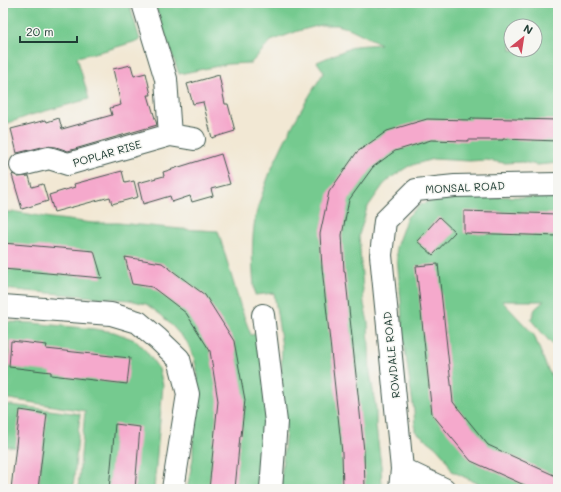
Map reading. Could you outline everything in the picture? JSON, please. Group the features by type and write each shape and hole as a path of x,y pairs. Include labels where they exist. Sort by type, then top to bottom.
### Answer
{"street":[{"path":"143,3 166,79 170,135"},
{"name":"POPLAR RISE","path":"21,165 49,158 68,164 170,135 194,139"},
{"name":"MONSAL ROAD","path":"385,221 416,190 455,186 558,184"},
{"name":"ROWDALE ROAD","path":"385,221 380,255 401,479"},
{"path":"3,306 111,314 138,322 179,360 188,394 172,489"},
{"path":"263,315 276,422 271,489"},
{"path":"401,479 444,489"}],"green space":[{"path":"3,3 129,3 140,40 77,57 89,99 31,115 3,125"},
{"path":"154,3 558,3 558,163 537,165 522,162 504,163 486,160 469,161 433,159 409,166 395,175 384,184 367,208 359,235 364,304 368,322 370,373 376,409 376,427 381,465 382,489 280,489 286,430 281,379 282,347 274,293 255,295 252,257 255,219 261,197 287,135 324,72 317,62 355,46 381,44 351,29 337,25 321,25 298,31 271,41 251,63 228,64 179,74"},
{"path":"445,195 558,198 558,351 531,320 535,309 544,301 502,301 534,335 547,368 558,387 558,489 489,489 452,471 445,457 436,447 415,431 414,411 403,337 396,247 407,217 420,205"},
{"path":"3,212 17,212 93,223 118,223 218,231 241,308 251,335 261,332 269,393 264,489 187,489 193,458 193,435 198,376 194,357 187,342 161,315 146,304 129,300 3,289"},
{"path":"9,322 114,332 135,340 146,351 159,369 163,385 154,489 78,489 85,411 3,398 3,325"},
{"path":"3,404 80,414 73,489 38,489 42,451 3,446"}],"building":[{"path":"131,65 134,76 146,73 151,95 148,95 157,125 68,151 56,147 46,146 17,153 11,129 46,120 47,122 59,118 62,129 112,115 110,108 121,105 113,69"},
{"path":"219,75 225,104 228,104 235,131 212,138 203,102 193,104 187,84"},
{"path":"471,118 558,120 558,141 503,139 468,141 431,140 395,151 373,167 349,200 342,235 344,271 364,451 365,489 343,489 342,453 322,268 320,234 329,192 357,152 387,131 427,119 471,120"},
{"path":"221,154 230,184 211,189 213,196 192,202 190,196 172,202 170,196 143,204 138,183 164,176 163,172"},
{"path":"122,171 125,183 134,181 138,197 112,204 110,197 54,212 49,195 75,187 74,184"},
{"path":"13,174 18,177 29,176 32,187 43,184 48,201 22,209 12,175"},
{"path":"464,211 558,214 558,236 464,233"},
{"path":"439,217 455,232 433,255 417,241"},
{"path":"3,243 94,251 102,278 3,269"},
{"path":"125,257 162,263 205,295 234,341 245,400 235,489 209,489 218,401 210,351 186,313 152,287 132,284"},
{"path":"438,264 453,402 488,445 558,477 558,489 533,489 471,461 432,414 416,266"},
{"path":"11,341 47,345 46,349 130,358 127,384 51,375 51,372 9,367"},
{"path":"20,410 47,414 38,489 11,489"},
{"path":"115,424 140,427 135,489 109,489"}]}
